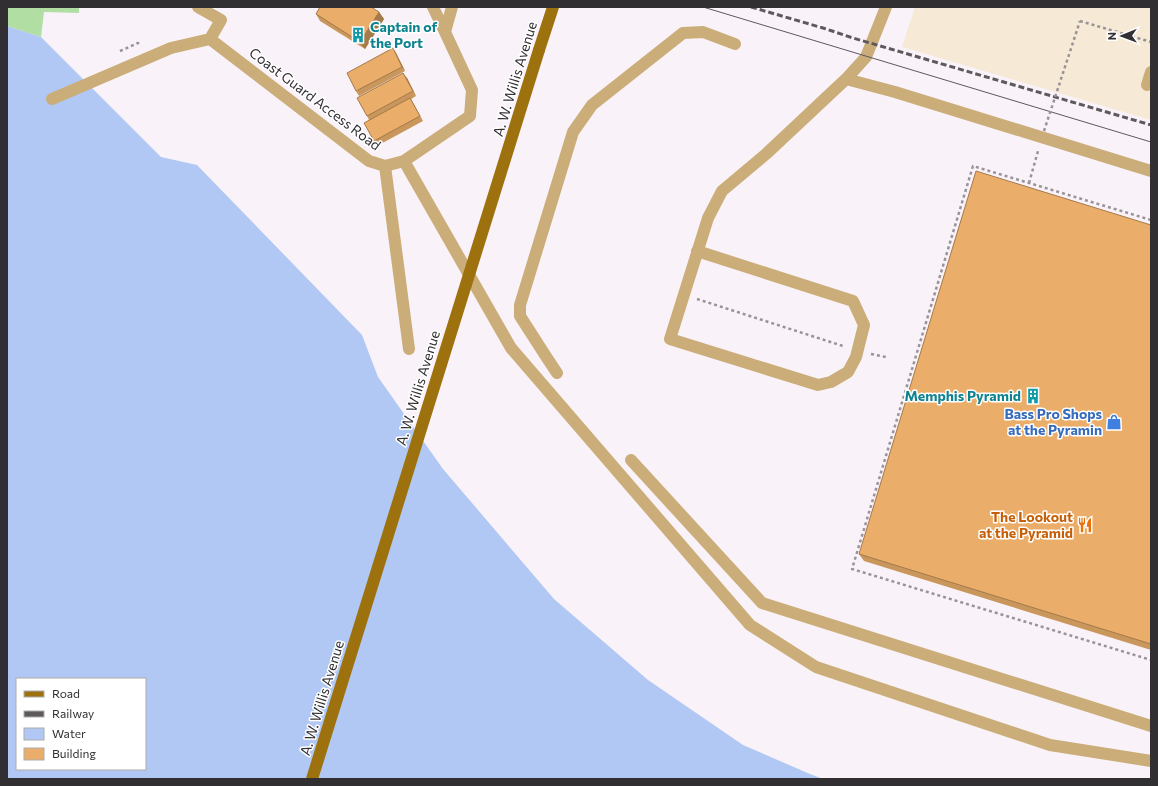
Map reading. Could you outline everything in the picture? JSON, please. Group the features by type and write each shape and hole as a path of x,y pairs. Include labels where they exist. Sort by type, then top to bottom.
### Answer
{"main road":[{"name":"A. W. Willis Avenue","path":"312,779 553,7"}],"lane":[{"path":"52,99 171,48 210,39 221,20 198,7"},
{"path":"433,7 444,32"},
{"path":"444,32 452,7"},
{"path":"698,251 853,301 864,325 856,357 848,372 831,382 818,385 670,338 708,218 722,191 766,154 846,79 866,57 886,7"},
{"name":"Coast Guard Access Road","path":"210,39 368,161 385,166 404,161 470,116 472,90 444,32"},
{"path":"557,373 520,316 520,305 573,132 592,105 683,33 702,32 735,44"},
{"path":"1147,84 1151,72"},
{"path":"846,79 1043,134 1151,171"},
{"path":"404,161 511,348 750,625 816,667 1050,745 1151,761"},
{"path":"385,166 409,349"},
{"path":"631,460 762,603 1151,726"}],"path":[{"path":"1029,183 1043,134 1080,21 1151,42"},
{"path":"1151,220 973,166 852,569 1151,660"},
{"path":"684,295 858,350 886,357"}],"shaded area":[{"path":"915,7 1151,7 1151,120 902,47"}],"green space":[{"path":"7,7 79,7 79,13 44,12 41,37 7,26"}],"water":[{"path":"7,26 41,37 161,157 197,165 362,335 378,377 443,469 554,599 648,680 743,745 823,779 7,779"}],"building":[{"name":"Captain of the Port","path":"320,7 371,7 379,12 360,42 316,14"},
{"path":"393,48 402,67 356,91 347,73"},
{"path":"403,73 413,91 367,116 357,98"},
{"path":"410,98 420,116 374,141 364,123"},
{"name":"Memphis Pyramid","path":"976,171 1151,225 1151,644 859,554"}],"tram line":[{"path":"703,7 1151,142"}],"railway":[{"path":"751,7 1151,125"}],"place":[{"name":"Captain of the Port","path":"358,35"},
{"name":"Memphis Pyramid","path":"1033,396"},
{"name":"Bass Pro Shops at the Pyramin","path":"1114,422"},
{"name":"The Lookout at the Pyramid","path":"1085,525"}]}
